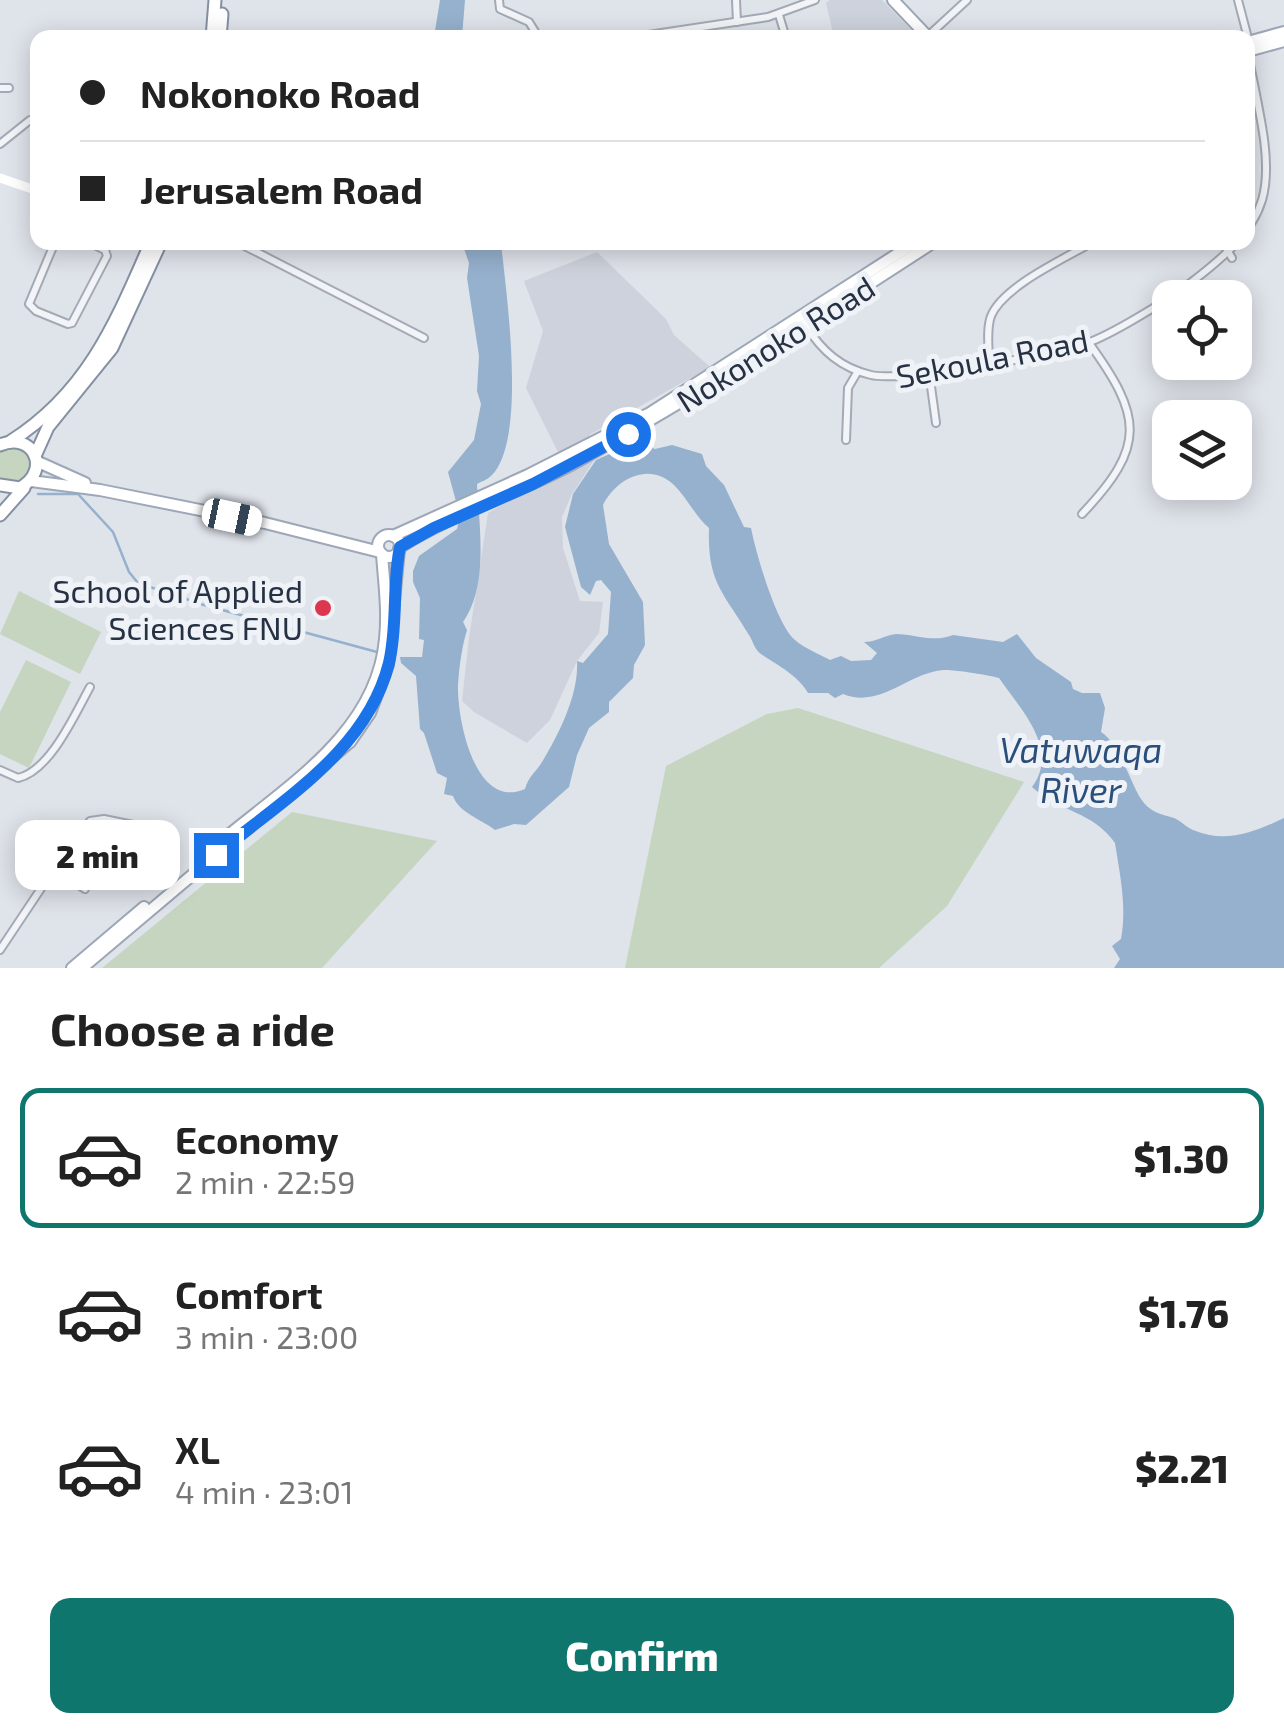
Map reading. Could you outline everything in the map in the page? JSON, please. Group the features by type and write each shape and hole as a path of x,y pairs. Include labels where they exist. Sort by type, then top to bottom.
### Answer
{"highway":[{"path":"213,30 218,0"},
{"path":"218,0 220,30"},
{"path":"3,443 46,416 96,358 147,250"},
{"path":"0,515 29,483 44,432 112,348 157,250"},
{"path":"3,443 25,444 36,458"},
{"path":"0,485 12,489 29,483"}],"main road":[{"path":"893,0 921,30"},
{"path":"1255,45 1284,32"},
{"path":"1255,47 1284,42"},
{"path":"0,178 30,188"},
{"name":"Nokonoko Road","path":"802,321 904,250"},
{"name":"Nokonoko Road","path":"452,515 392,556 381,549 384,536 452,515 626,430 921,250"},
{"path":"36,458 100,490"},
{"path":"29,483 100,490 381,549 387,604 385,642 374,682 358,717 332,747 72,968"},
{"path":"82,968 350,742 370,714 388,665 400,548 393,536"}],"street":[{"path":"499,0 500,9 529,22 534,30"},
{"path":"736,0 737,22"},
{"path":"710,30 778,14 815,0"},
{"path":"935,30 966,0"},
{"path":"1238,0 1244,30"},
{"path":"778,14 783,30"},
{"path":"0,88 10,88"},
{"path":"1255,89 1276,184"},
{"path":"0,144 30,120"},
{"path":"52,250 30,304 36,311 68,324 107,256 105,250"},
{"path":"253,250 424,338"},
{"path":"989,363 990,320 1004,298 1080,250"},
{"path":"1227,250 1232,258"},
{"name":"Sekoula Road","path":"1198,280 1242,250"},
{"name":"Sekoula Road","path":"802,321 832,357 881,378 989,363 1089,343 1152,308"},
{"path":"1082,514 1100,496 1126,452 1130,425 1125,397 1089,343"},
{"path":"846,440 848,388 858,371"},
{"path":"928,372 936,424"},
{"path":"0,770 18,778 35,770 66,730 90,687"},
{"path":"0,950 90,821 148,828"},
{"path":"54,869 85,889"}],"shaded area":[{"path":"882,0 911,30 832,30 826,3"},
{"path":"597,252 666,319 674,335 710,367 589,435 595,459 562,517 563,548 580,601 603,602 599,633 577,661 550,720 527,743 462,701 469,638 488,513 565,466 526,388 543,331 524,281"}],"green space":[{"path":"0,450 19,450 27,458 30,467 21,482 0,482"},
{"path":"19,591 101,632 80,674 0,634"},
{"path":"26,660 71,682 29,768 0,754 0,712"},
{"path":"798,708 1024,782 947,906 879,968 625,968 666,766 767,714"},
{"path":"292,812 437,841 322,968 102,968"}],"water":[{"path":"440,0 465,0 463,30 435,30"},
{"name":"Vatuwaqa River","path":"464,250 502,250 512,365 509,432 502,458 491,476 477,484 479,573 463,622 467,630 458,685 461,719 472,758 493,787 508,792 525,789 567,713 577,661 583,663 608,634 611,592 601,580 596,581 590,595 581,587 565,527 573,494 596,460 632,444 655,449 672,445 702,454 706,466 724,485 744,527 751,528 781,619 803,646 830,660 841,656 851,661 871,660 877,653 864,642 892,635 953,635 1003,642 1017,634 1036,658 1071,682 1073,689 1100,693 1105,708 1101,732 1114,745 1141,799 1152,810 1193,830 1217,836 1251,832 1284,818 1284,968 1114,968 1120,959 1112,946 1121,939 1123,915 1115,843 1097,825 1032,787 1040,773 1040,744 999,678 943,670 869,697 843,694 835,698 828,693 808,693 793,676 757,650 714,575 709,528 674,485 654,474 625,481 603,505 609,544 643,602 645,645 634,665 633,678 609,702 609,712 589,728 569,787 526,825 495,830 465,811 453,796 444,794 447,778 437,773 420,729 416,676 401,663 400,657 422,657 420,598 413,571 419,556 457,529 460,516 448,472 474,440 481,404 477,391 479,356 467,278 469,263"}],"waterway":[{"path":"38,494 78,494 113,532 129,572 138,583 377,652"}],"place":[{"name":"School of Applied Sciences FNU","path":"323,608"}],"route":[{"path":"216,855 324,766 350,742 370,714 391,651 400,547 628,434"}]}
